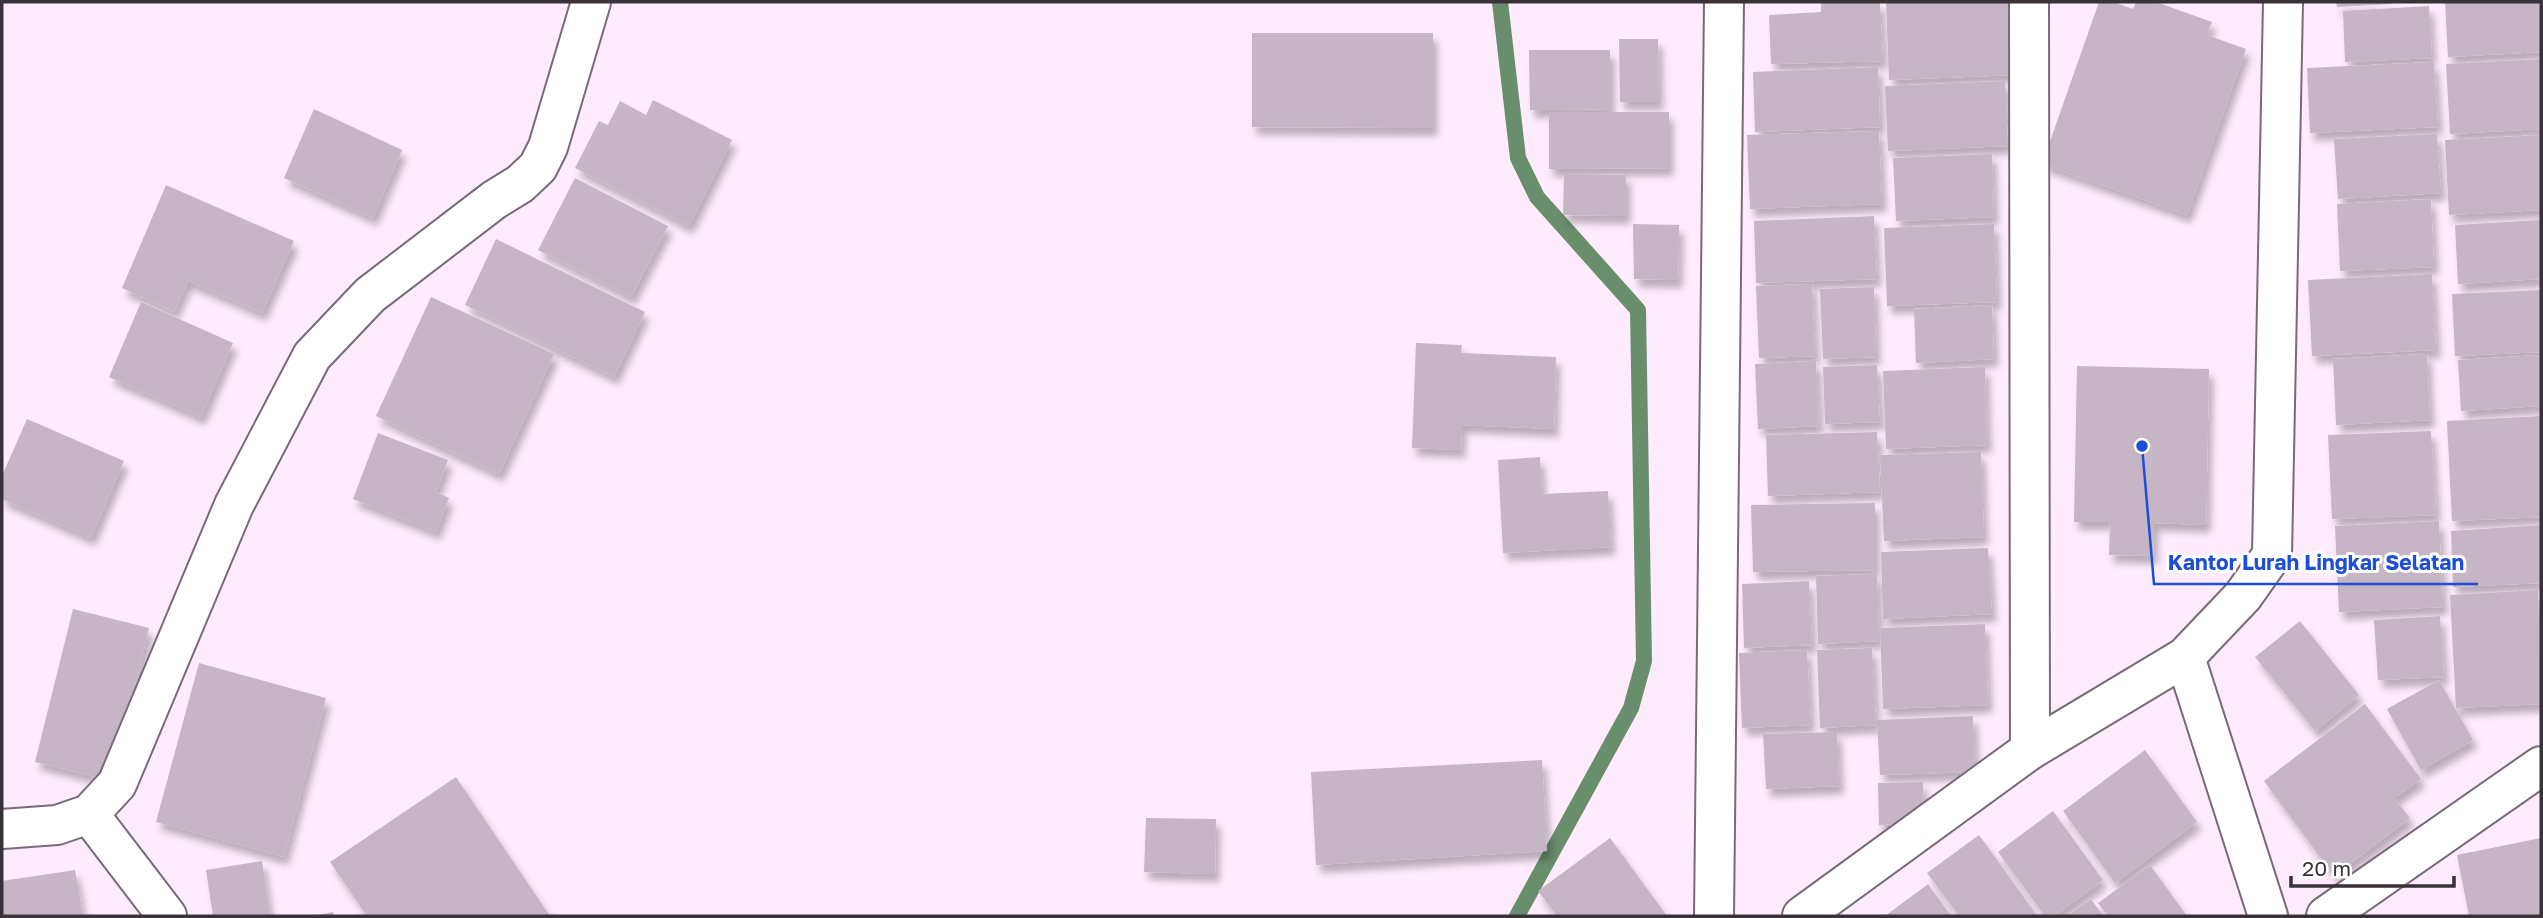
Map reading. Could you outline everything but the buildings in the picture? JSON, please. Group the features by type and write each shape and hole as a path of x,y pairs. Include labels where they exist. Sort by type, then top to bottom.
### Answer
{"street":[{"path":"2,829 57,825 89,814 117,784 234,505 312,356 370,295 494,200 520,184 538,167 548,147 591,2"},
{"path":"1714,916 1724,2"},
{"path":"2029,2 2031,750"},
{"path":"1802,916 2031,750 2185,657 2243,596 2272,555 2283,2"},
{"path":"2185,657 2268,916"},
{"path":"2326,916 2541,766"},
{"path":"89,814 167,916"}],"waterway":[{"path":"1500,2 1518,158 1537,197 1638,310 1644,661 1631,708 1517,916"}],"place":[{"name":"Kantor Lurah Lingkar Selatan","path":"2142,446"}]}
